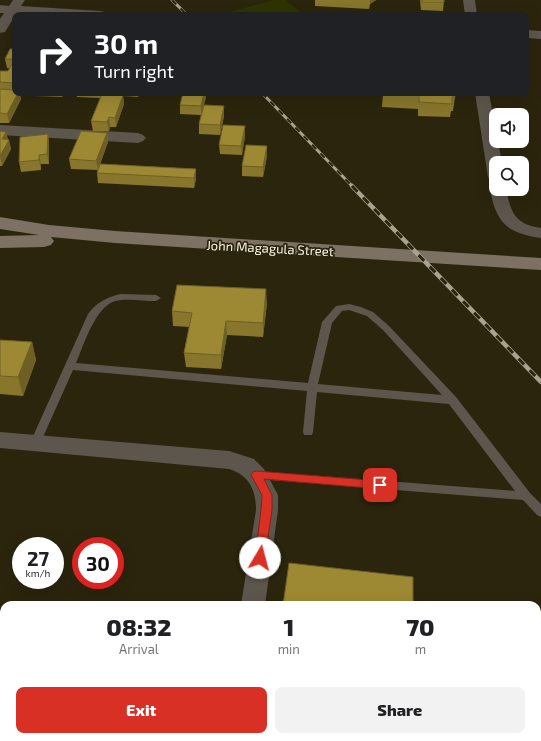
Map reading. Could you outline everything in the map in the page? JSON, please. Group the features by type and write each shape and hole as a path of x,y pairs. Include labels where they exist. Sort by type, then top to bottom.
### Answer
{"street":[{"path":"469,0 471,12"},
{"path":"0,29 10,6 70,12"},
{"path":"529,34 541,35"},
{"path":"483,96 493,156"},
{"path":"0,130 138,138"},
{"path":"500,196 503,211 514,225 541,233"},
{"name":"John Magagula Street","path":"0,223 49,231 115,238 541,264"},
{"path":"0,242 115,238"},
{"path":"0,440 229,460 246,465 256,475 267,495 267,510 254,601"}],"lane":[{"path":"35,443 94,314 102,304 113,299 156,298"},
{"path":"308,432 312,387 327,322 339,308 349,307 370,314 386,328 452,400 526,496 541,512"},
{"path":"70,366 452,400"},
{"path":"256,475 526,496"}],"green space":[{"path":"274,0 285,0 300,12 229,12"}],"building":[{"path":"422,0 444,0 444,2 422,2"},
{"path":"10,49 12,49 12,59 5,59"},
{"path":"12,64 12,83 0,82 0,71 8,71"},
{"path":"0,89 12,90 12,96 16,96 7,114 0,113"},
{"path":"101,96 123,96 115,118 109,117 107,122 91,121"},
{"path":"182,96 203,96 201,106 180,105"},
{"path":"419,96 455,96 452,97 452,104 419,102"},
{"path":"204,105 224,106 220,125 199,124"},
{"path":"223,125 245,126 241,146 219,145"},
{"path":"0,131 6,132 2,139 9,140 0,156"},
{"path":"81,131 107,133 96,161 69,159"},
{"path":"48,134 47,154 39,155 39,160 19,162 20,137"},
{"path":"246,145 267,146 263,167 242,166"},
{"path":"100,164 196,169 194,178 97,173"},
{"path":"177,285 266,289 263,323 226,321 221,355 184,353 192,313 172,311"},
{"path":"0,340 32,342 18,377 0,376"},
{"path":"289,563 413,577 413,601 284,601"}],"railway":[{"path":"172,0 184,12"},
{"path":"265,96 353,187"},
{"path":"352,186 541,382"}],"route":[{"path":"260,558 267,510 267,495 256,475 380,485"}]}
